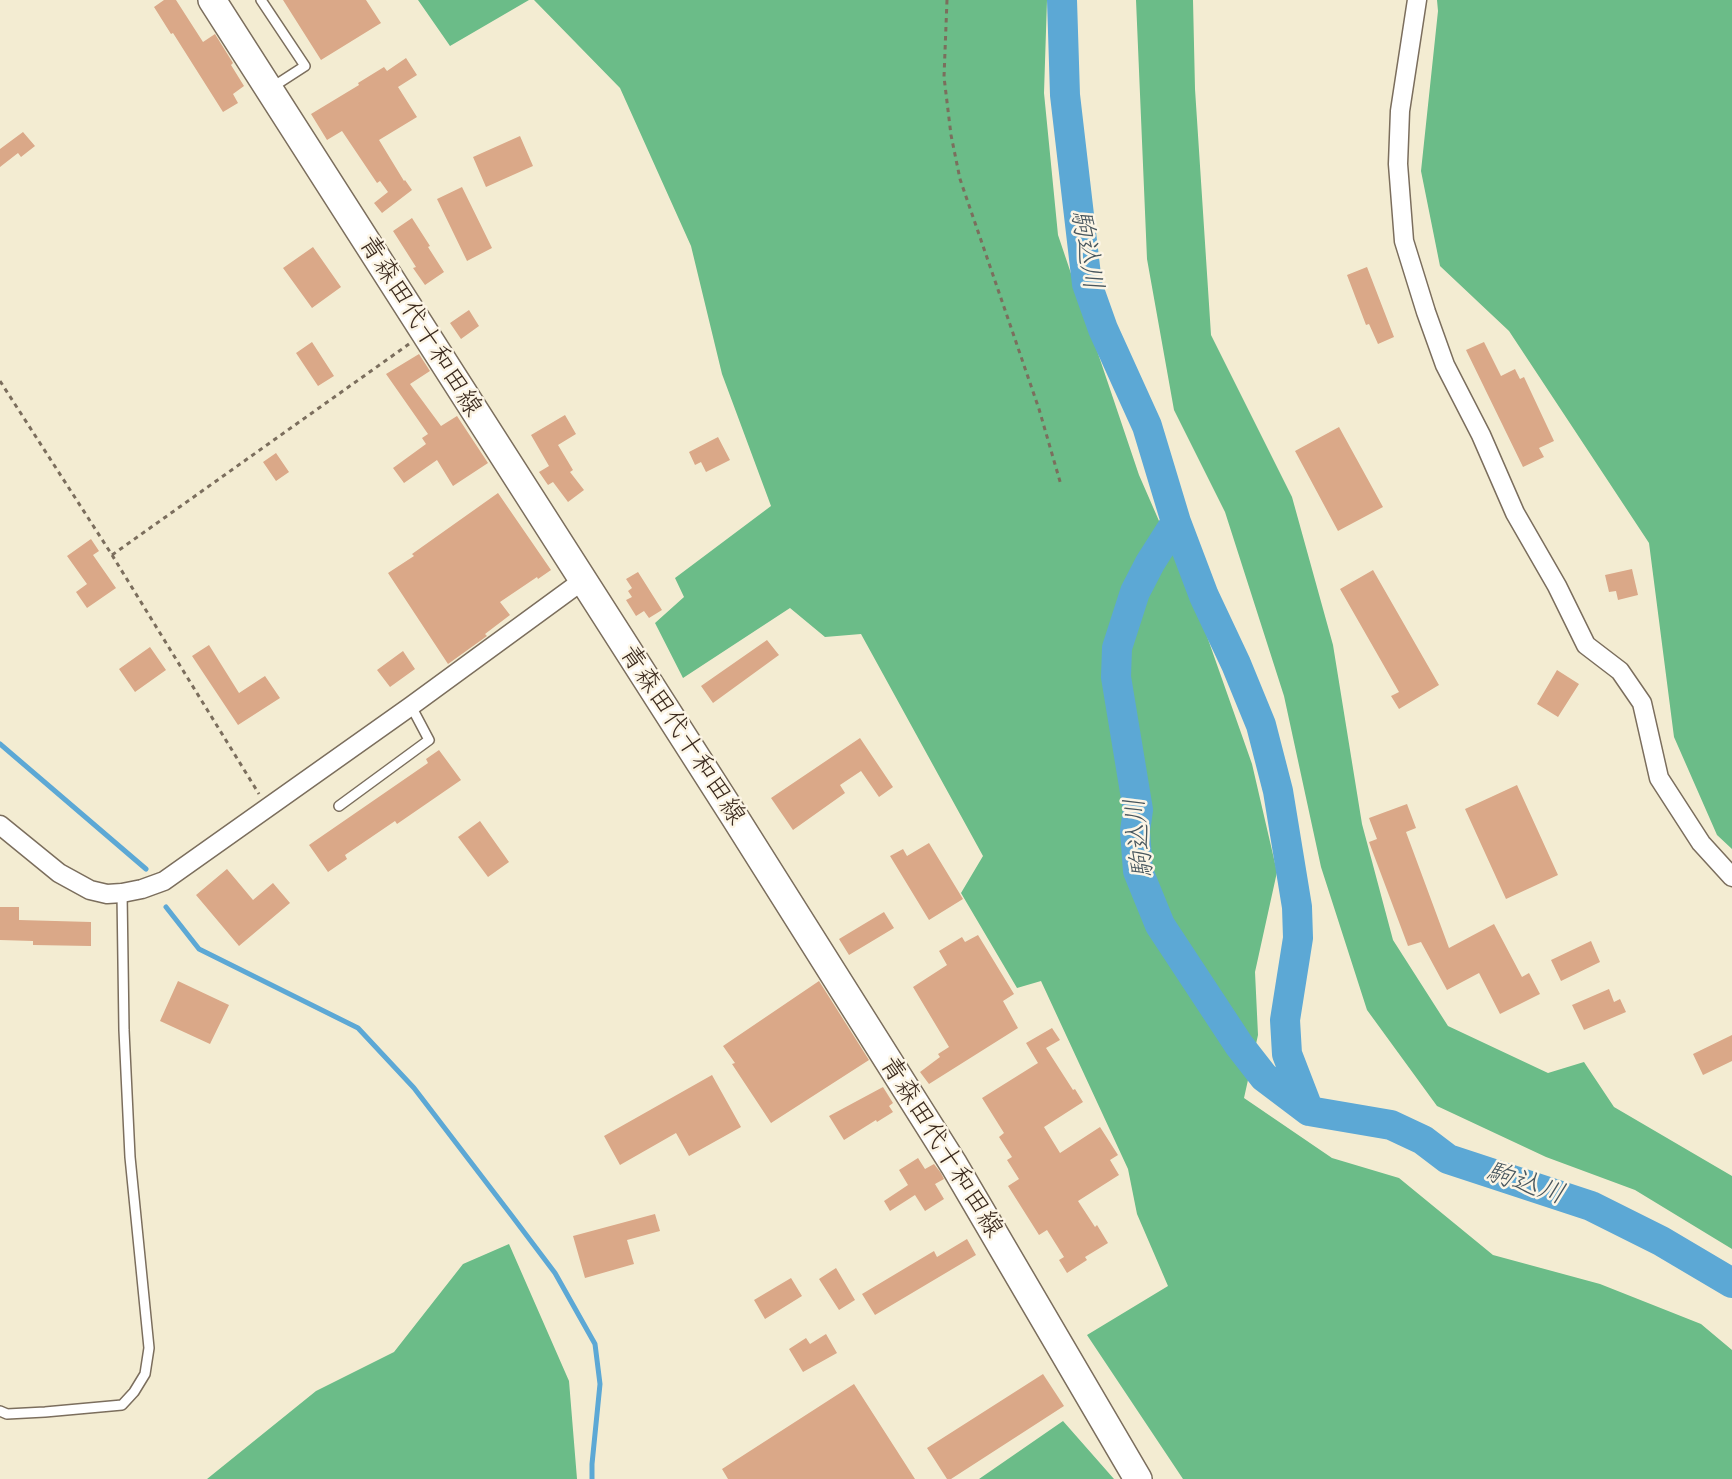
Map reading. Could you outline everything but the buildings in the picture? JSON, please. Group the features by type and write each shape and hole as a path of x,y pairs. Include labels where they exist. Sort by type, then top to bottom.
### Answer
{"main road":[{"name":"青森田代十和田線","path":"218,4 269,90 734,816 954,1165 1138,1479"}],"street":[{"path":"1417,0 1400,111 1398,164 1404,240 1425,312 1445,365 1515,513 1557,586 1586,645 1620,671 1642,703 1659,778 1701,843 1732,877"},
{"path":"0,826 59,873 90,890 107,894 122,893 164,881 411,706 582,581"}],"lane":[{"path":"261,0 305,66 269,90"},
{"path":"339,806 429,740 411,706"},
{"path":"0,1411 7,1414 122,1405 134,1392 145,1374 149,1348 130,1157 124,1030 122,893"}],"path":[{"path":"947,0 944,77 951,135 960,179 1040,409 1061,485"},
{"path":"112,555 424,333"},
{"path":"0,381 112,555 268,808"}],"green space":[{"path":"418,0 529,0 450,46"},
{"path":"534,0 1047,0 1044,93 1058,235 1139,475 1197,608 1252,764 1277,872 1255,972 1258,1035 1244,1098 1332,1158 1399,1178 1493,1255 1600,1284 1701,1324 1732,1350 1732,1479 1183,1479 1087,1335 1168,1286 1137,1214 1128,1169 1041,981 1017,988 961,893 983,856 861,634 825,637 790,608 683,678 655,623 684,597 675,578 771,506 722,374 691,246 620,88"},
{"path":"1136,0 1193,0 1195,89 1211,335 1292,497 1333,645 1362,824 1393,940 1448,1026 1548,1073 1584,1062 1614,1107 1732,1176 1732,1249 1635,1190 1546,1157 1437,1106 1367,1010 1321,867 1284,696 1225,512 1174,410 1147,259"},
{"path":"1437,0 1732,0 1732,849 1717,835 1674,737 1649,543 1509,331 1440,266 1421,171 1438,11"},
{"path":"509,1244 569,1381 577,1479 207,1479 316,1391 394,1352 463,1264"},
{"path":"1063,1421 1114,1479 979,1479"}],"water":[{"path":"1054,0 1068,0 1071,26 1073,72 1064,133 1057,71"}],"waterway":[{"name":"駒込川","path":"1062,0 1065,95 1087,284 1103,329 1147,426 1176,522 1204,596 1261,725 1278,791 1297,907 1298,938 1285,1020 1287,1054 1309,1111"},
{"name":"駒込川","path":"1176,522 1135,592 1117,648 1116,677 1138,810 1135,831 1138,871 1160,925 1239,1045 1264,1077 1309,1111 1391,1125 1423,1140 1448,1159 1591,1206 1661,1241 1732,1283"},
{"path":"0,744 146,869"},
{"path":"166,907 199,949 358,1028 414,1088 555,1273 595,1344 600,1384 592,1479"}]}
